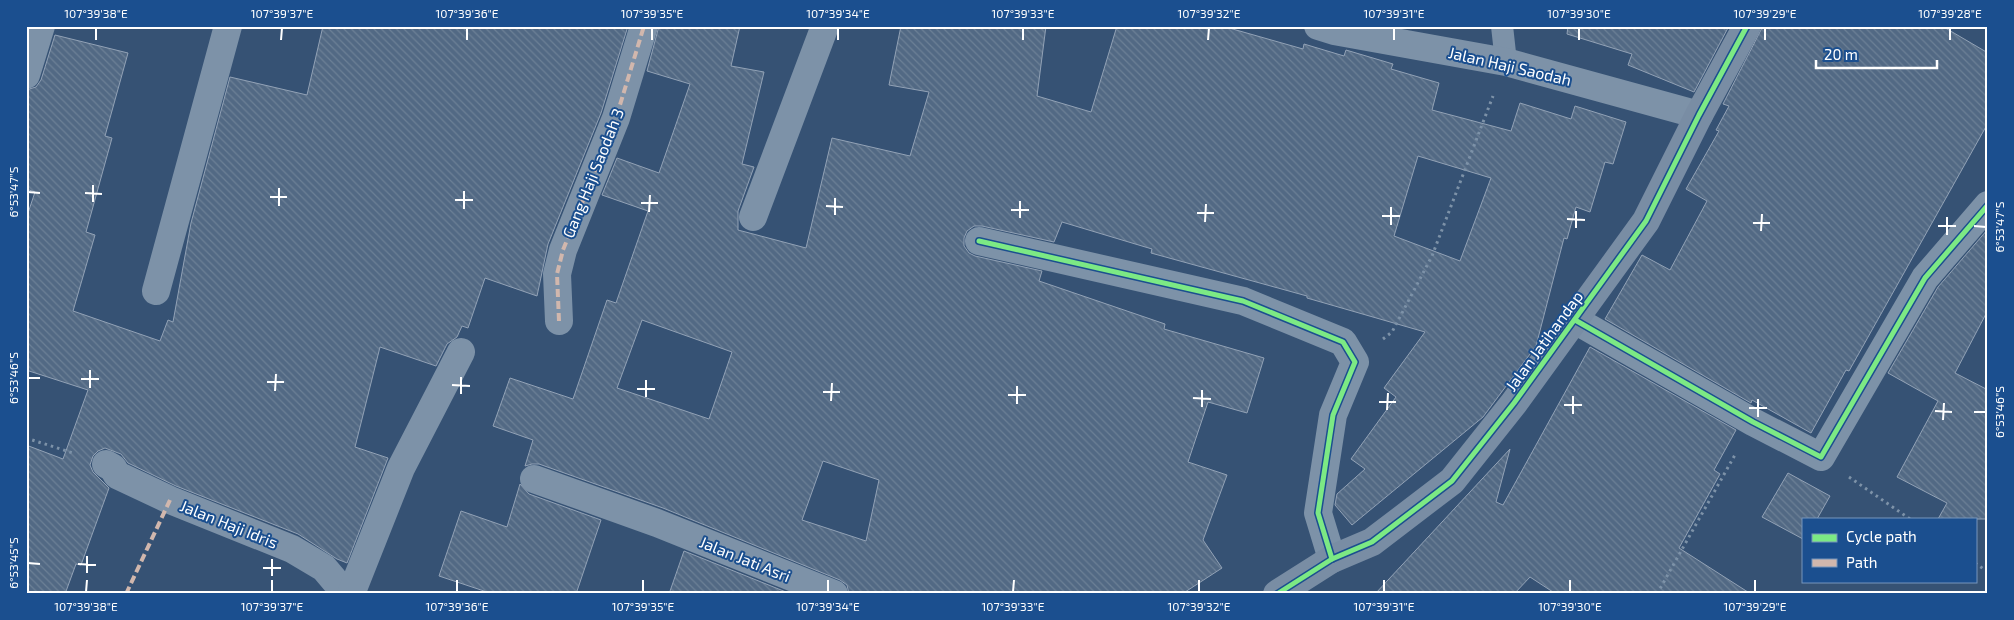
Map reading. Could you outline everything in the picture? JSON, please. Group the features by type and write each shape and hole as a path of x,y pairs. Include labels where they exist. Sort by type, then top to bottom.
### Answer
{"street":[{"path":"26,75 41,26"},
{"path":"156,292 228,26"},
{"name":"Gang Haji Saodah 3","path":"559,321 557,274 563,250 616,118 644,26"},
{"path":"753,217 825,26"},
{"name":"Jalan Haji Saodah","path":"1318,26 1334,32 1506,62 1699,115"},
{"name":"Jalan Jatihandap","path":"1277,594 1332,559 1372,542 1452,481 1514,403 1646,221 1699,115 1747,26"},
{"path":"1575,320 1753,422 1820,457 1925,278 1988,206"},
{"path":"979,241 1242,301 1343,342 1355,362 1333,416 1318,513 1332,559"},
{"path":"351,594 401,468 461,352"},
{"name":"Jalan Haji Idris","path":"106,464 113,468 117,475 170,500 292,549 324,568 346,594"},
{"name":"Jalan Jati Asri","path":"534,479 657,523 834,594"}],"lane":[{"path":"1502,26 1506,62"}],"path":[{"path":"1355,362 1392,332 1432,256 1506,62"},
{"path":"1657,594 1753,422"},
{"path":"26,438 106,464"},
{"path":"1820,457 1909,518"},
{"path":"1976,564 1988,572"}],"building":[{"path":"323,26 628,26 601,113 548,244 537,296 485,278 468,328 462,326 457,337 447,344 436,366 380,347 355,447 388,458 347,563 337,559 298,534 176,486 128,463 121,454 105,448 93,456 90,465 93,472 109,488 81,565 76,564 65,594 26,594 26,445 63,459 88,390 26,370 26,219 35,192 26,189 26,90 36,87 41,80 55,35 128,53 105,136 112,138 86,232 95,235 73,311 160,341 168,320 173,322 191,223 230,77 307,95"},
{"path":"659,26 740,26 731,66 764,72 742,164 754,167 738,211 738,230 806,248 832,138 910,156 929,92 889,85 901,26 1046,26 1037,96 1091,112 1117,26 1222,26 1303,49 1304,44 1344,56 1346,50 1393,64 1391,69 1439,83 1432,110 1511,131 1520,103 1571,119 1575,106 1626,122 1613,164 1605,162 1590,212 1576,207 1567,239 1564,238 1536,346 1483,417 1352,525 1335,505 1337,494 1365,469 1351,459 1396,397 1384,388 1425,332 1307,298 1307,296 1151,253 1152,249 1062,222 1054,242 982,226 974,226 967,231 964,238 964,246 969,253 975,256 1042,271 1039,281 1165,324 1164,329 1264,358 1247,413 1208,402 1188,462 1227,475 1203,540 1222,568 1182,594 849,594 847,585 840,580 663,508 539,464 525,466 533,440 493,426 510,378 573,399 607,300 616,303 648,211 602,195 617,158 659,173 690,84 647,71","holes":["1418,156 1491,178 1460,261 1394,236","642,320 732,352 709,419 617,388","823,461 879,480 866,541 802,520"]},
{"path":"1568,26 1729,26 1694,92 1628,65 1632,54 1567,34"},
{"path":"1763,26 1942,26 1988,53 1988,123 1849,371 1846,370 1811,433 1752,400 1751,403 1605,319 1642,255 1670,270 1707,201 1686,189 1719,131 1716,130 1729,106 1723,104"},
{"path":"1988,229 1988,310 1955,373 1988,390 1988,519 1939,518 1947,503 1897,477 1938,401 1888,373 1938,287"},
{"path":"1590,347 1736,430 1714,470 1720,474 1679,548 1751,594 1556,594 1530,577 1514,594 1375,594 1510,449 1496,502 1503,505"},
{"path":"1788,473 1830,496 1818,518 1802,518 1802,538 1762,517"},
{"path":"520,484 529,494 601,520 576,594 493,594 439,576 461,511 507,527"},
{"path":"684,551 791,594 669,594"}],"marked path":[{"path":"559,321 557,274 563,250 616,118 644,26"},
{"path":"126,594 170,500"}],"cycle path":[{"path":"1277,594 1332,559 1372,542 1452,481 1514,403 1646,221 1699,115 1747,26"},
{"path":"1575,320 1753,422 1821,457 1925,278 1988,205"},
{"path":"979,241 1243,301 1343,342 1355,362 1333,415 1318,513 1332,559"}]}
